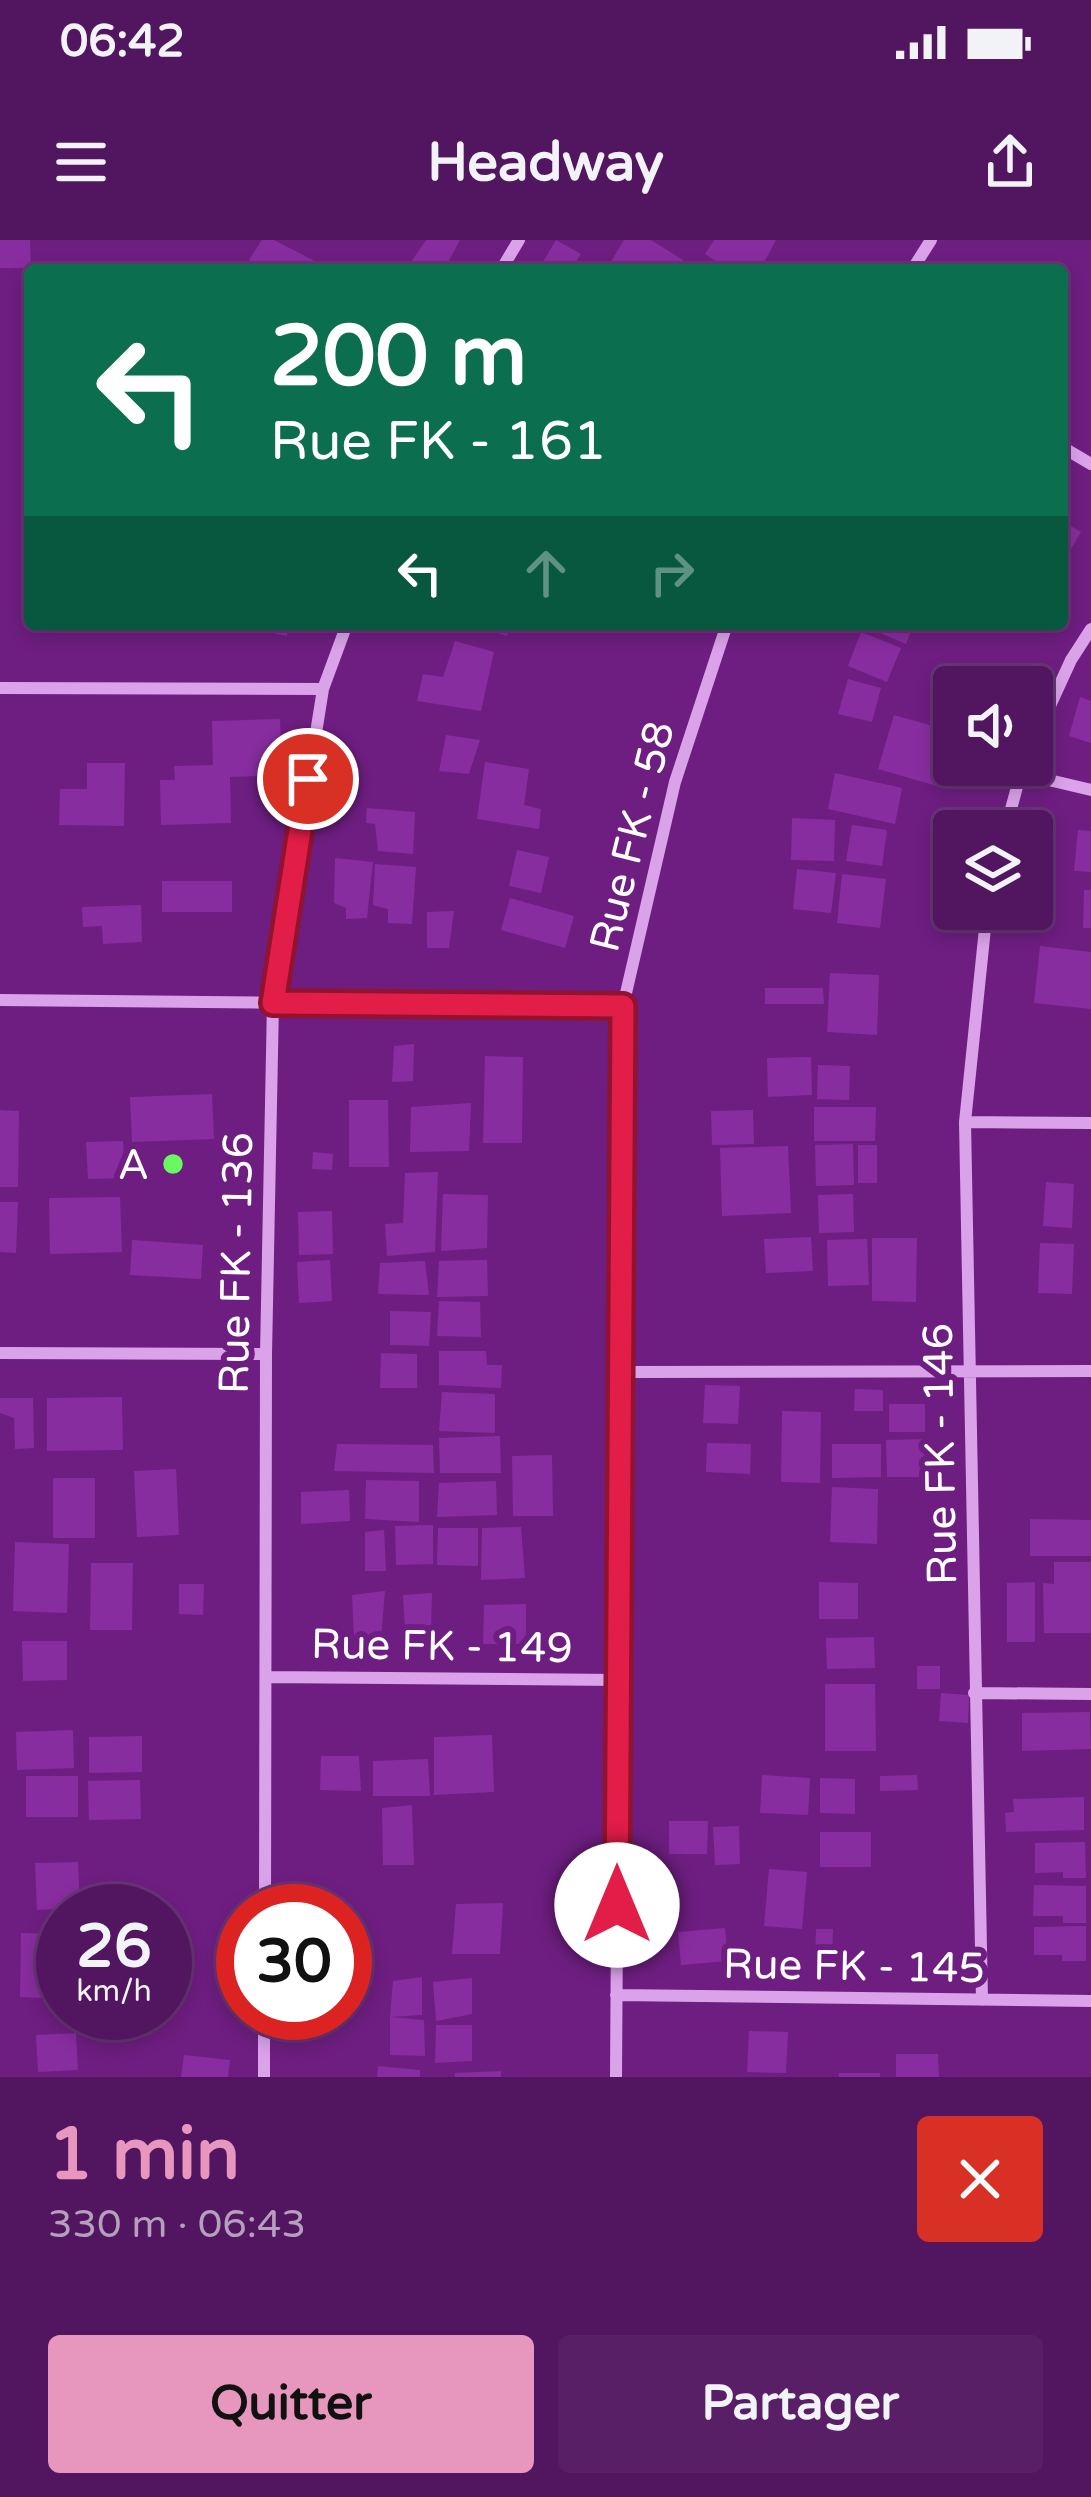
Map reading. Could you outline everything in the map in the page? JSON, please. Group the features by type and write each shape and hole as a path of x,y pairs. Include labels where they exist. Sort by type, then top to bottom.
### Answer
{"street":[{"path":"1053,700 1091,629"},
{"name":"Rue FK - 136","path":"265,1884 266,1354 273,1003 323,689 345,630"},
{"name":"Rue FK - 58","path":"616,2077 623,1006 675,782 725,630"},
{"path":"0,688 323,689"},
{"path":"1053,779 1091,790"},
{"name":"Rue FK - 146","path":"982,2000 965,1122 985,930"},
{"path":"0,1000 623,1006"},
{"path":"965,1122 1091,1123"},
{"path":"0,1353 266,1354"},
{"path":"621,1372 1091,1371"},
{"name":"Rue FK - 149","path":"266,1677 618,1680"},
{"path":"974,1693 1091,1694"},
{"name":"Rue FK - 145","path":"616,1995 1091,2001"},
{"path":"264,2040 264,2077"}],"building":[{"path":"0,240 30,240 31,264 0,268"},
{"path":"262,240 274,240 320,264 257,264 249,260"},
{"path":"426,240 460,240 447,264 411,262"},
{"path":"556,240 581,254 575,264 542,264"},
{"path":"624,240 651,240 683,260 681,264 610,264"},
{"path":"714,240 776,240 763,264 720,264 705,254"},
{"path":"1068,524 1081,532 1068,554"},
{"path":"873,630 912,630 906,644"},
{"path":"861,632 901,648 887,682 848,666"},
{"path":"455,641 494,652 481,711 417,701 423,674 443,677"},
{"path":"848,679 881,688 872,722 838,714"},
{"path":"1080,697 1091,701 1091,743 1069,736"},
{"path":"894,715 933,726 933,785 878,769"},
{"path":"280,719 282,775 230,777 231,823 161,825 160,780 175,780 174,766 213,765 212,721"},
{"path":"446,735 480,740 469,774 439,771"},
{"path":"485,762 529,769 524,805 541,809 539,829 477,819"},
{"path":"87,763 125,763 124,826 59,825 60,789 87,789"},
{"path":"835,773 902,788 895,824 828,809"},
{"path":"367,808 415,812 413,854 378,851 375,824 366,823"},
{"path":"792,818 835,820 834,861 791,860"},
{"path":"852,825 887,830 882,866 846,861"},
{"path":"1078,830 1091,831 1091,872 1074,871"},
{"path":"517,850 549,857 541,893 509,886"},
{"path":"335,858 373,862 367,918 346,919 346,908 334,903"},
{"path":"375,864 416,867 412,924 388,923 388,909 373,905"},
{"path":"797,869 836,873 831,913 793,909"},
{"path":"842,874 886,879 880,928 837,923"},
{"path":"162,881 232,881 232,912 162,912"},
{"path":"1084,890 1091,890 1091,928 1083,928"},
{"path":"510,898 574,916 565,948 501,930"},
{"path":"141,905 142,942 103,944 102,926 83,927 82,907"},
{"path":"454,911 449,948 427,948 427,912"},
{"path":"1040,946 1091,952 1091,1009 1034,1003"},
{"path":"830,973 879,975 877,1035 827,1032"},
{"path":"765,988 823,988 824,1004 765,1004"},
{"path":"414,1044 413,1081 392,1082 394,1046"},
{"path":"485,1056 523,1057 522,1143 483,1143"},
{"path":"811,1057 812,1095 768,1097 767,1058"},
{"path":"818,1065 850,1066 849,1100 817,1099"},
{"path":"212,1094 214,1139 132,1142 130,1097"},
{"path":"349,1100 388,1100 389,1167 349,1167"},
{"path":"471,1103 469,1151 410,1152 411,1107"},
{"path":"814,1107 876,1107 875,1141 814,1141"},
{"path":"0,1110 19,1111 18,1187 0,1187"},
{"path":"753,1110 754,1144 712,1145 711,1111"},
{"path":"123,1141 125,1178 88,1179 86,1142"},
{"path":"853,1144 854,1185 816,1186 815,1145"},
{"path":"858,1145 877,1145 877,1183 858,1183"},
{"path":"788,1146 791,1213 722,1216 720,1148"},
{"path":"313,1152 333,1154 332,1170 312,1169"},
{"path":"438,1172 435,1252 387,1256 385,1224 403,1223 405,1173"},
{"path":"1046,1182 1074,1184 1072,1228 1043,1226"},
{"path":"443,1194 488,1195 487,1248 441,1251"},
{"path":"853,1194 854,1232 819,1233 818,1195"},
{"path":"120,1197 122,1252 50,1254 49,1198"},
{"path":"0,1202 18,1202 16,1253 0,1252"},
{"path":"332,1211 333,1254 299,1255 298,1212"},
{"path":"811,1237 813,1271 766,1273 764,1239"},
{"path":"872,1238 917,1238 916,1302 872,1301"},
{"path":"867,1239 869,1285 828,1286 827,1240"},
{"path":"132,1240 203,1245 201,1279 130,1275"},
{"path":"1040,1243 1074,1244 1072,1294 1038,1293"},
{"path":"330,1260 332,1301 299,1303 297,1262"},
{"path":"487,1260 488,1296 437,1297 439,1261"},
{"path":"425,1261 429,1295 378,1294 380,1263"},
{"path":"439,1301 480,1302 481,1337 437,1336"},
{"path":"390,1311 431,1312 429,1346 390,1345"},
{"path":"439,1351 486,1351 487,1365 502,1365 501,1388 439,1385"},
{"path":"381,1353 417,1354 417,1388 380,1388"},
{"path":"705,1385 740,1386 738,1424 703,1423"},
{"path":"855,1389 883,1390 883,1411 854,1411"},
{"path":"442,1392 495,1394 495,1433 439,1431"},
{"path":"122,1397 123,1450 47,1451 47,1398"},
{"path":"0,1398 33,1398 34,1448 15,1449 14,1418 0,1413"},
{"path":"889,1404 925,1404 925,1432 889,1432"},
{"path":"782,1411 821,1412 820,1483 781,1482"},
{"path":"500,1436 501,1473 440,1473 439,1438"},
{"path":"924,1439 925,1477 887,1477 886,1440"},
{"path":"707,1443 751,1444 750,1474 706,1472"},
{"path":"337,1444 433,1445 434,1473 334,1471"},
{"path":"832,1444 881,1444 881,1477 832,1478"},
{"path":"552,1455 553,1516 513,1516 512,1456"},
{"path":"176,1469 179,1535 137,1537 134,1471"},
{"path":"53,1478 95,1478 95,1538 53,1538"},
{"path":"366,1480 419,1481 419,1522 365,1519"},
{"path":"496,1481 497,1515 437,1517 439,1483"},
{"path":"832,1487 878,1489 877,1544 830,1542"},
{"path":"349,1490 350,1521 301,1524 301,1492"},
{"path":"1030,1519 1091,1520 1091,1556 1030,1556"},
{"path":"433,1525 433,1564 396,1565 395,1526"},
{"path":"521,1527 525,1578 481,1580 482,1528"},
{"path":"438,1528 478,1528 478,1566 437,1565"},
{"path":"384,1530 386,1571 365,1571 365,1532"},
{"path":"15,1542 69,1544 67,1613 13,1611"},
{"path":"1054,1562 1091,1562 1091,1633 1044,1633 1043,1583 1054,1584"},
{"path":"91,1563 133,1563 132,1630 90,1630"},
{"path":"819,1582 858,1583 858,1619 819,1619"},
{"path":"1035,1582 1035,1642 1007,1642 1007,1583"},
{"path":"179,1584 204,1584 203,1615 179,1614"},
{"path":"385,1591 381,1638 354,1638 352,1595"},
{"path":"432,1593 431,1628 405,1628 403,1595"},
{"path":"526,1604 526,1644 483,1644 484,1605"},
{"path":"874,1637 875,1668 827,1669 826,1638"},
{"path":"22,1641 67,1641 67,1680 23,1681"},
{"path":"917,1666 940,1666 940,1689 917,1689"},
{"path":"825,1684 875,1684 876,1751 825,1751"},
{"path":"941,1693 969,1695 968,1723 939,1721"},
{"path":"1090,1712 1091,1749 1022,1751 1022,1713"},
{"path":"73,1730 74,1768 17,1770 16,1732"},
{"path":"492,1735 494,1792 434,1795 434,1737"},
{"path":"142,1736 142,1772 89,1773 89,1737"},
{"path":"321,1756 359,1756 361,1791 320,1790"},
{"path":"428,1759 430,1796 373,1796 373,1761"},
{"path":"762,1775 810,1778 808,1815 760,1813"},
{"path":"917,1775 918,1790 880,1791 880,1776"},
{"path":"26,1776 78,1776 78,1817 26,1817"},
{"path":"820,1778 855,1779 855,1814 820,1813"},
{"path":"140,1780 141,1819 89,1820 88,1781"},
{"path":"1084,1797 1084,1830 1006,1832 1005,1813 1014,1812 1013,1799"},
{"path":"412,1805 414,1865 383,1865 382,1808"},
{"path":"669,1821 708,1821 707,1854 669,1854"},
{"path":"739,1826 740,1864 715,1865 713,1827"},
{"path":"820,1832 871,1832 871,1867 820,1867"},
{"path":"1085,1842 1086,1878 1063,1878 1063,1872 1035,1873 1035,1843"},
{"path":"78,1862 79,1884 36,1886 35,1863"},
{"path":"769,1869 807,1872 802,1929 764,1926"},
{"path":"1034,1885 1086,1886 1086,1923 1063,1923 1063,1916 1033,1916"},
{"path":"503,1903 500,1954 452,1954 456,1904"},
{"path":"1086,1926 1086,1961 1034,1955 1034,1927"},
{"path":"725,1928 728,1961 681,1965 678,1932"},
{"path":"816,1929 833,1929 832,1964 815,1964"},
{"path":"21,1933 36,1933 36,1998 20,1997"},
{"path":"422,1977 422,2015 390,2017 393,1981"},
{"path":"472,1978 472,2014 436,2021 433,1982"},
{"path":"390,2017 424,2020 425,2056 390,2055"},
{"path":"436,2025 472,2025 472,2061 435,2063"},
{"path":"749,2031 788,2032 786,2073 747,2072"},
{"path":"36,2040 76,2040 78,2070 38,2072"},
{"path":"896,2054 938,2054 939,2077 896,2077"},
{"path":"184,2055 230,2060 228,2077 181,2077"},
{"path":"378,2066 420,2070 420,2077 377,2077"},
{"path":"501,2071 501,2077 455,2077 455,2073"},
{"path":"839,2073 880,2073 880,2077 839,2077"}],"place":[{"name":"A","path":"173,1164"}],"route":[{"path":"308,779 273,1003 623,1006 617,1905"}]}
